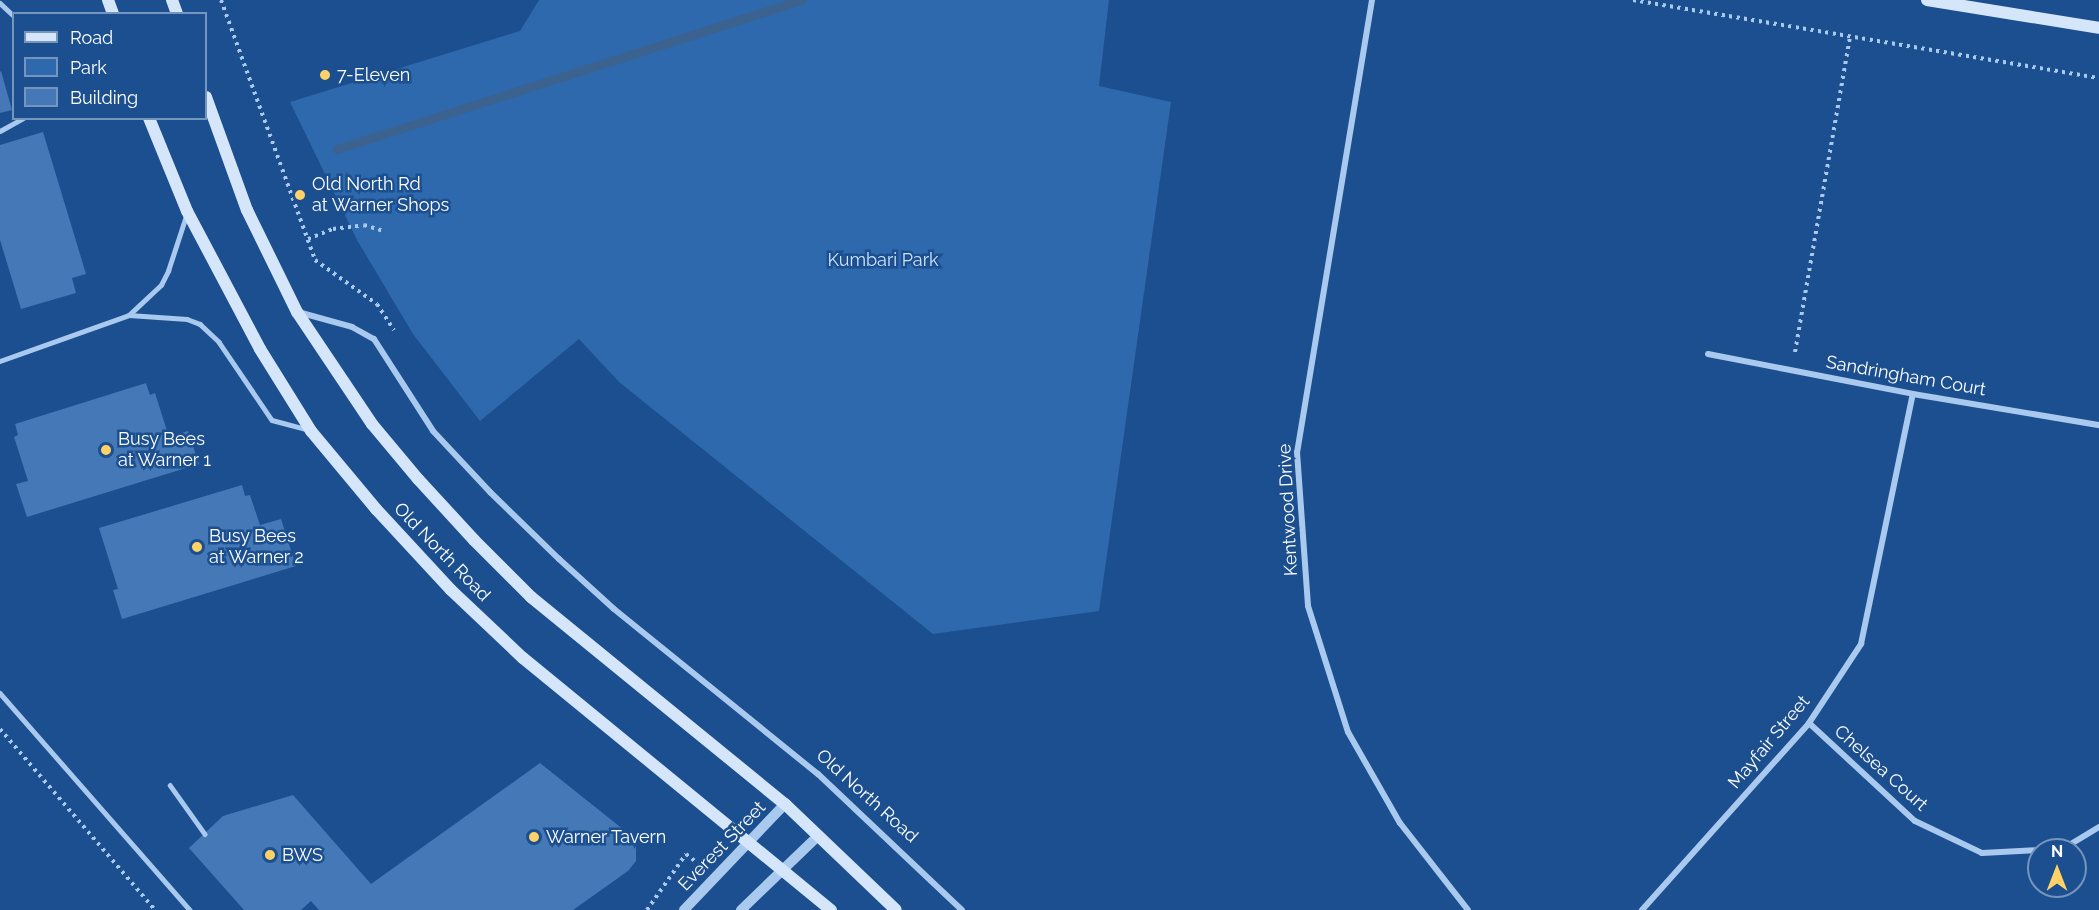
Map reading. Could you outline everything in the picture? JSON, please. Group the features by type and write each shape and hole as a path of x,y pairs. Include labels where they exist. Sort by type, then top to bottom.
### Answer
{"main road":[{"path":"1927,0 2099,28"},
{"name":"Old North Road","path":"207,100 247,210 297,312 372,424 482,548 531,597 785,804 896,910"},
{"name":"Old North Road","path":"150,120 188,211 260,349 311,430 399,535 451,590 507,643 831,910"}],"street":[{"name":"Kentwood Drive","path":"1372,0 1297,452 1308,606 1348,732 1400,823 1468,910"},
{"name":"Old North Road","path":"297,312 351,327 374,339 433,430 490,492 614,609 818,774 962,910"},
{"name":"Sandringham Court","path":"1708,354 1913,394 2099,424"},
{"name":"Mayfair Street","path":"1642,910 1809,723 1861,644 1913,394"},
{"name":"Chelsea Court","path":"1809,723 1915,821 1982,853 2027,851"},
{"name":"Everest Street","path":"684,910 785,804"},
{"path":"2081,838 2099,827"},
{"path":"741,910 819,835"}],"lane":[{"path":"0,3 12,14"},
{"path":"0,131 19,120"},
{"path":"129,315 161,285 188,211"},
{"path":"0,361 129,315 173,316 200,324 219,342 272,420 311,430"},
{"path":"0,693 190,910"},
{"path":"170,785 206,834"}],"path":[{"path":"221,0 315,260 377,304 399,338"},
{"path":"1633,0 2099,78"},
{"path":"1791,370 1850,36"},
{"path":"308,239 333,229 364,225 384,231"},
{"path":"0,729 155,910"},
{"path":"647,910 686,854"}],"green space":[{"name":"Kumbari Park","path":"539,0 1109,0 1099,86 1171,102 1099,611 933,634 619,382 579,339 480,421 413,334 357,240 290,102 520,31"}],"building":[{"path":"0,72 12,110 0,113"},
{"path":"43,132 86,274 72,278 76,293 21,309 0,240 0,145"},
{"name":"Busy Bees at Warner 1","path":"146,383 150,395 155,393 169,437 188,431 199,464 27,517 16,484 28,481 14,437 18,435 15,424"},
{"name":"Busy Bees at Warner 2","path":"242,485 245,496 250,495 260,525 281,519 296,566 122,619 113,590 118,589 99,528"},
{"name":"Warner Tavern","path":"540,763 629,834 636,845 636,861 628,871 573,910 319,910 311,901 301,910 244,910 189,848 223,816 293,795 371,884"}],"waterway":[{"path":"337,149 802,0"}],"place":[{"name":"7-Eleven","path":"325,75"},
{"name":"Old North Rd at Warner Shops","path":"300,195"},
{"name":"Busy Bees at Warner 1","path":"106,450"},
{"name":"Busy Bees at Warner 2","path":"197,547"},
{"name":"Warner Tavern","path":"534,837"},
{"name":"BWS","path":"270,855"}]}
